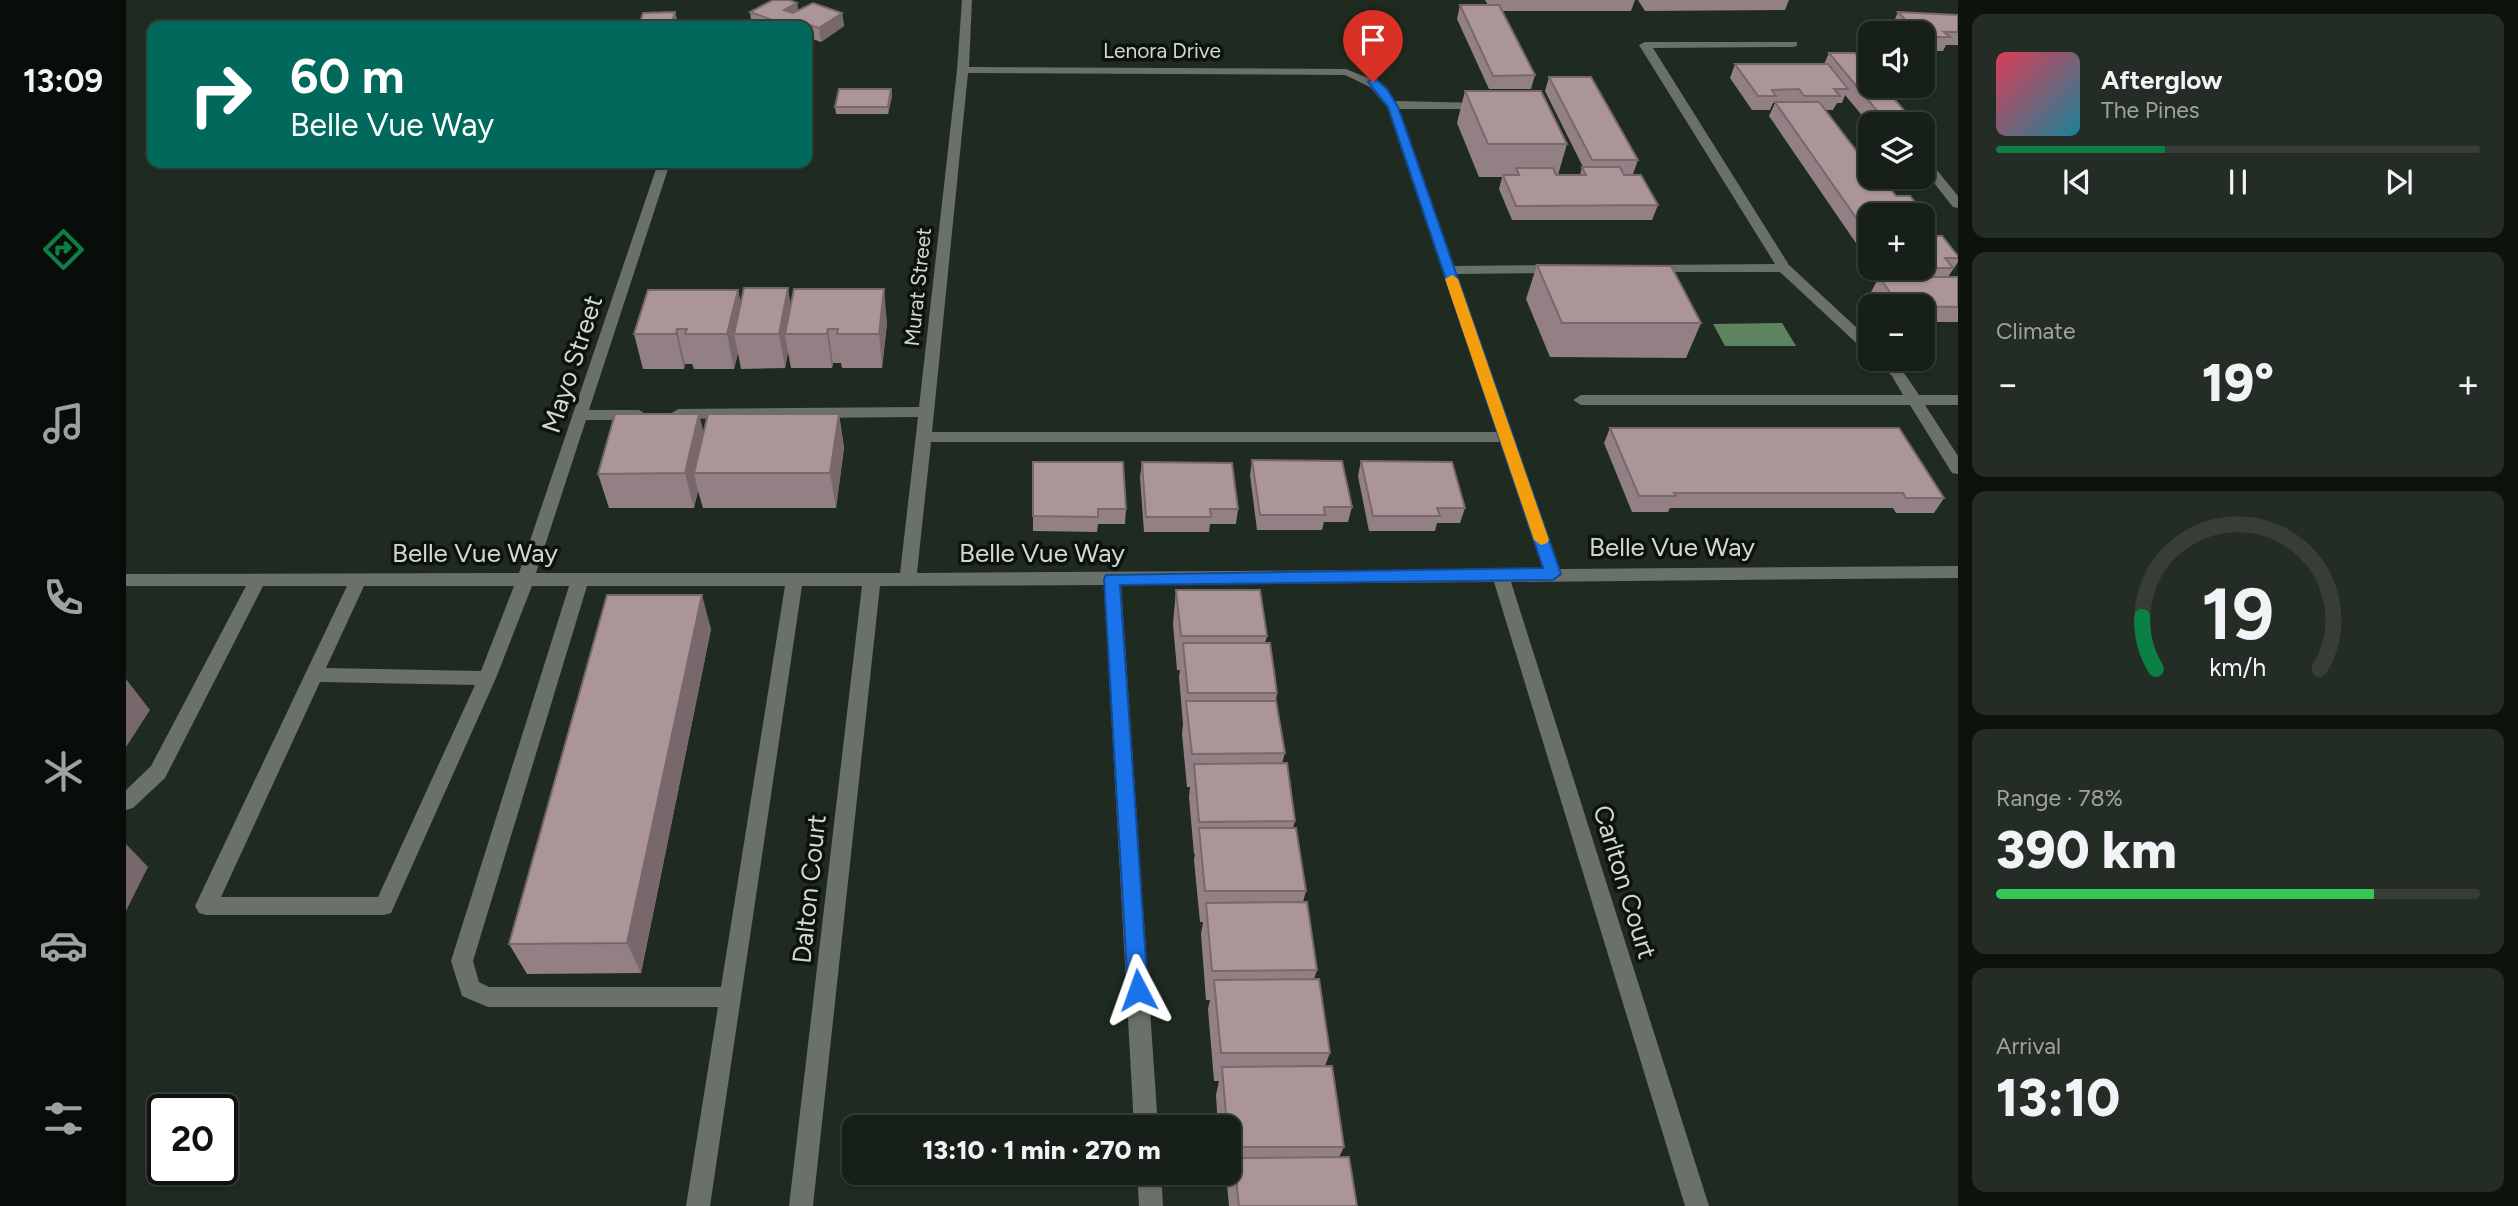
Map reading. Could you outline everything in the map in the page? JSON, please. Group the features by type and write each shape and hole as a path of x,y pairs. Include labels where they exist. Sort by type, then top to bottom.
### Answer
{"street":[{"name":"Murat Street","path":"908,578 963,70 967,0"},
{"path":"1793,44 1645,45 1784,268 1858,337"},
{"name":"Lenora Drive","path":"963,70 1346,72 1361,76 1383,91 1392,105"},
{"path":"1480,105 1392,105 1553,574"},
{"name":"Mayo Street","path":"314,675 206,906 384,906 487,678 525,580 662,168"},
{"path":"1935,176 1958,204"},
{"path":"1630,269 1784,268"},
{"path":"1449,270 1574,269"},
{"path":"1894,371 1958,469"},
{"path":"1581,400 1958,400"},
{"path":"581,415 926,412"},
{"path":"923,437 1506,437"},
{"name":"Belle Vue Way","path":"126,580 1112,579 1958,572"},
{"name":"Carlton Court","path":"1500,574 1697,1206"},
{"path":"698,1206 795,578"},
{"name":"Dalton Court","path":"801,1206 872,578"},
{"path":"126,802 158,772 258,579"},
{"path":"359,579 314,675 487,678"},
{"path":"580,579 462,961 470,989 488,997 731,997"},
{"path":"1112,579 1145,1115"},
{"path":"1150,1185 1151,1206"}],"shaded area":[{"path":"1782,323 1796,346 1725,346 1713,324"}],"building":[{"path":"773,0 789,0 797,3 784,10 793,13 813,3 842,13 819,28 812,26 812,21 775,21 750,12"},
{"path":"1460,5 1499,5 1535,75 1493,76"},
{"path":"675,12 672,21 641,21 643,13"},
{"path":"1898,12 1958,15 1958,32 1944,32 1950,37 1935,37 1935,21 1907,21"},
{"path":"1829,53 1855,53 1858,56 1858,88"},
{"path":"1735,64 1828,64 1848,89 1834,89 1840,96 1804,96 1799,89 1772,90 1776,96 1758,96"},
{"path":"1549,77 1591,77 1638,160 1592,160"},
{"path":"839,89 891,89 888,107 835,107"},
{"path":"1465,91 1541,91 1567,144 1488,144"},
{"path":"1866,98 1893,98 1905,112 1878,112"},
{"path":"1775,102 1819,102 1858,153 1858,189 1891,189 1896,196 1910,196 1916,203 1858,203 1858,220"},
{"path":"1582,167 1620,167 1624,175 1641,175 1658,205 1516,206 1503,175 1519,175 1516,168 1553,168 1556,175 1586,175"},
{"path":"1935,236 1942,236 1958,256 1945,258 1953,268 1935,268"},
{"path":"1537,265 1671,266 1701,323 1562,323"},
{"path":"1935,277 1958,277 1958,307 1935,307 1935,294 1891,294 1881,280 1935,280"},
{"path":"744,288 788,288 779,334 734,334"},
{"path":"794,289 884,289 879,334 837,334 838,329 828,329 827,334 785,334"},
{"path":"648,290 738,290 727,334 685,334 687,329 677,329 676,334 634,334"},
{"path":"615,414 699,414 685,473 598,474"},
{"path":"708,414 839,414 830,473 694,473"},
{"path":"1610,428 1899,428 1944,498 1906,498 1903,493 1674,493 1676,496 1639,496"},
{"path":"1252,460 1342,461 1352,507 1324,507 1325,515 1260,515"},
{"path":"1361,461 1452,462 1465,508 1437,508 1440,516 1373,516"},
{"path":"1033,462 1123,462 1126,509 1098,509 1098,517 1033,516"},
{"path":"1142,462 1232,463 1238,509 1210,509 1211,517 1146,517"},
{"path":"1176,590 1260,590 1267,636 1181,636"},
{"path":"607,595 702,595 627,943 509,944"},
{"path":"1183,643 1270,643 1277,693 1188,693"},
{"path":"1186,701 1276,701 1285,753 1192,754"},
{"path":"1287,763 1295,821 1199,822 1194,764"},
{"path":"1199,828 1296,828 1306,891 1205,891"},
{"path":"1307,902 1317,970 1212,971 1206,903"},
{"path":"1319,979 1330,1053 1221,1053 1214,980"},
{"path":"1332,1066 1344,1147 1241,1147 1241,1115 1226,1115 1222,1067"},
{"path":"1349,1157 1357,1206 1239,1206 1237,1185 1241,1185 1241,1158"}],"slow traffic":[{"path":"1452,279 1541,540"}],"route":[{"path":"1138,990 1112,579 1553,574 1393,107 1383,91 1373,82"}]}
